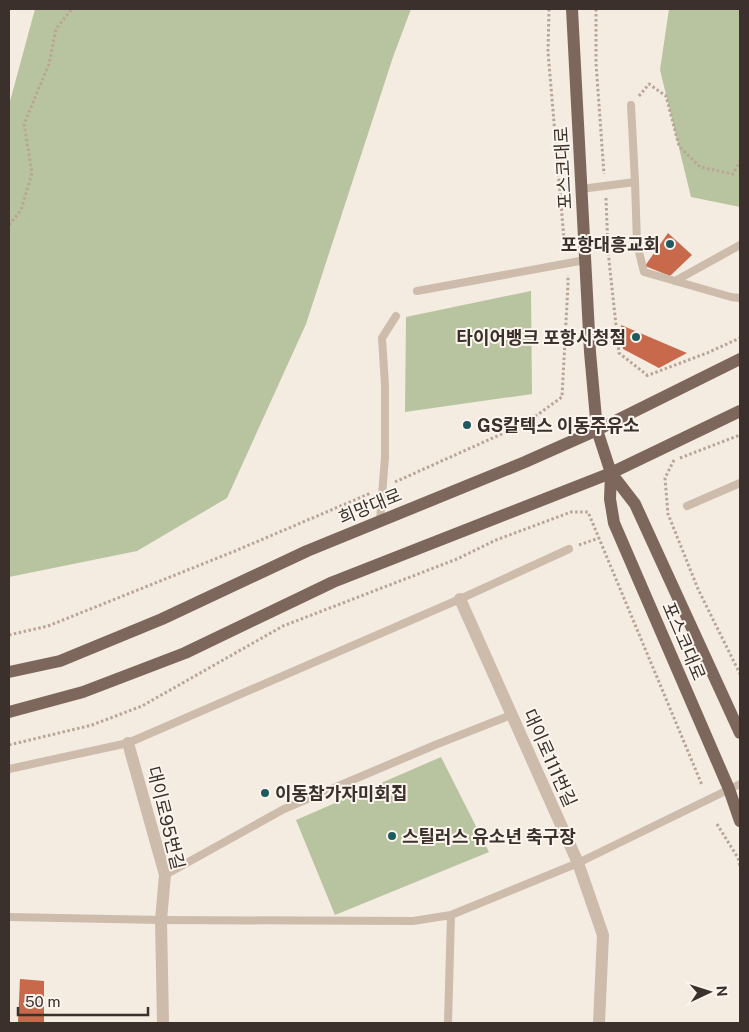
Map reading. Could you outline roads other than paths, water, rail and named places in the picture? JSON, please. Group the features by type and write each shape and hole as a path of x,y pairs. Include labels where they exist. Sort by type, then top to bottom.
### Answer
{"main road":[{"name":"포스코대로","path":"572,9 585,260 597,430 612,473 635,504 740,733"},
{"name":"희망대로","path":"9,672 60,661 162,619 307,551 597,430 740,359"},
{"path":"9,712 83,692 185,653 333,582 612,473 740,411"},
{"name":"포스코대로","path":"612,473 610,499 614,523 735,786 740,821"}],"street":[{"name":"대이로111번길","path":"460,599 578,863 603,935 599,1023"},
{"name":"대이로95번길","path":"128,743 165,874 161,920 163,1023"}],"lane":[{"path":"631,105 636,182 637,244 644,272 740,298"},
{"path":"582,189 636,182"},
{"path":"675,281 740,245"},
{"path":"417,291 585,260"},
{"path":"380,521 385,457 385,385 382,338 396,316"},
{"path":"687,506 740,483"},
{"path":"9,769 128,743 460,599 569,549"},
{"path":"165,874 284,809 435,745 512,715"},
{"path":"9,916 161,920 413,921 451,914 578,863 735,786"},
{"path":"448,1023 451,914"}],"place":[{"name":"포항대흥교회","path":"670,244"},
{"name":"타이어뱅크 포항시청점","path":"636,337"},
{"name":"GS칼텍스 이동주유소","path":"467,425"},
{"name":"이동참가자미회집","path":"265,793"},
{"name":"스틸러스 유소년 축구장","path":"392,836"}]}
